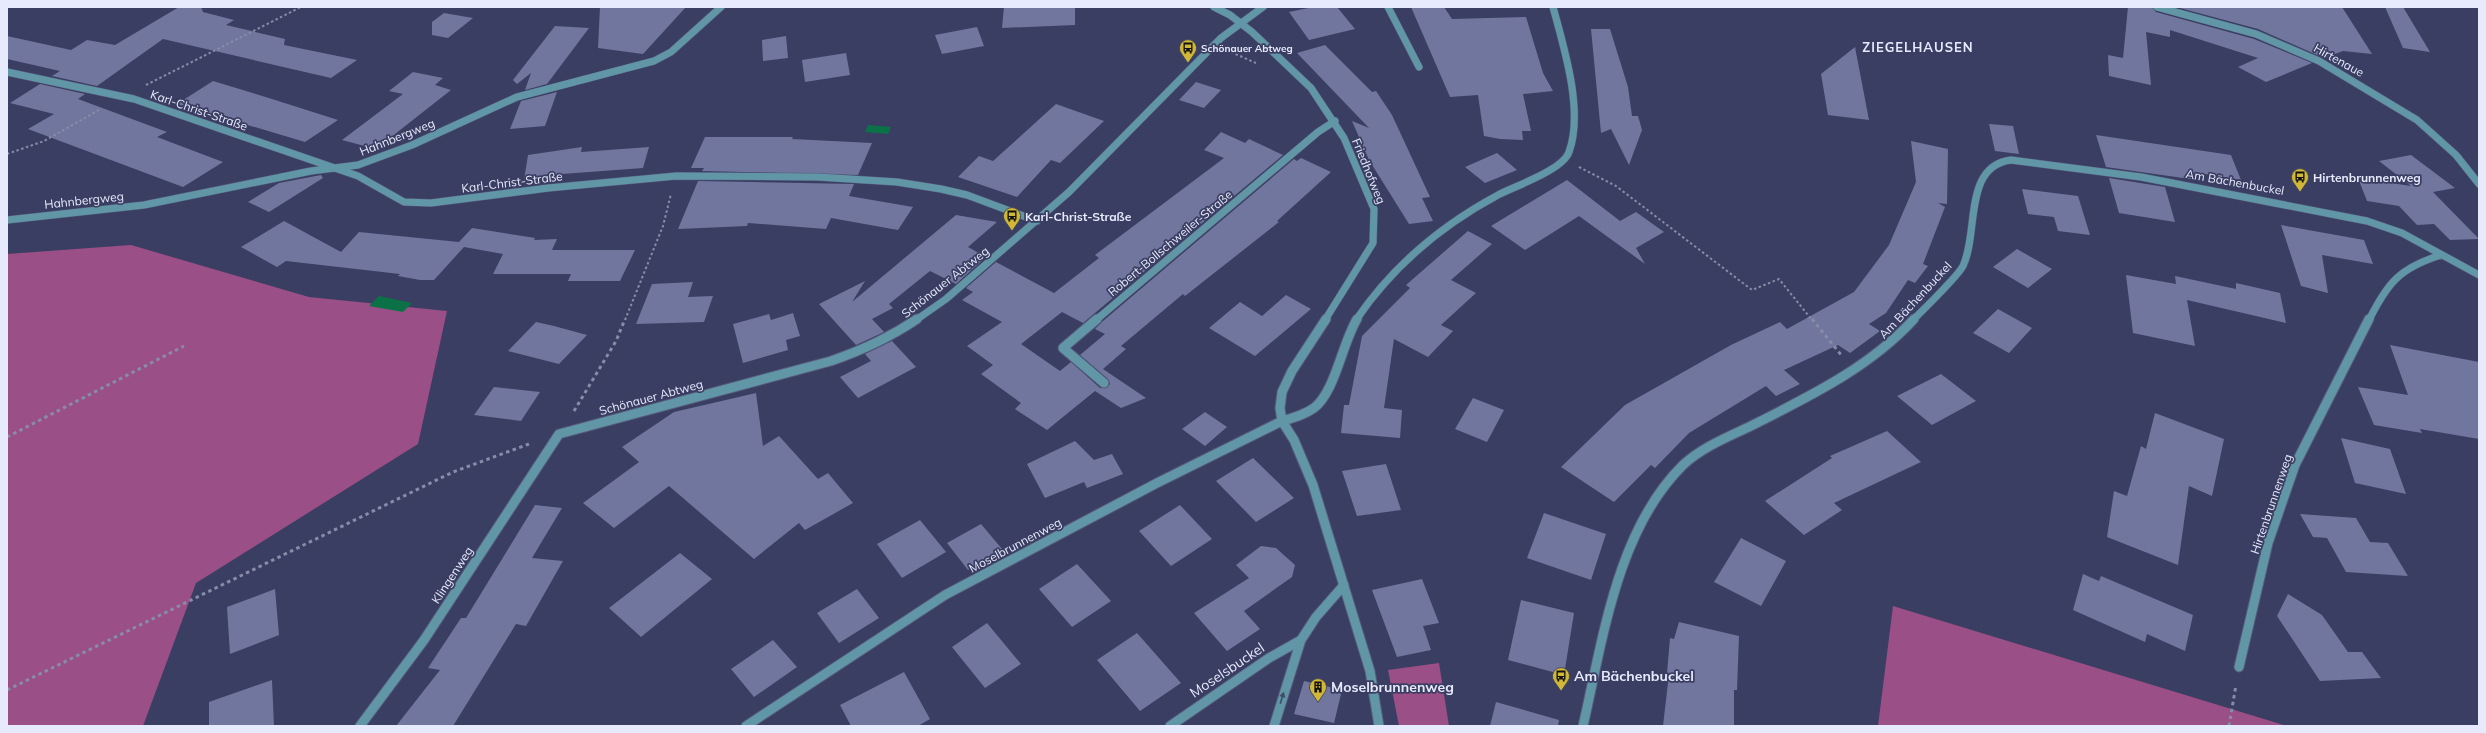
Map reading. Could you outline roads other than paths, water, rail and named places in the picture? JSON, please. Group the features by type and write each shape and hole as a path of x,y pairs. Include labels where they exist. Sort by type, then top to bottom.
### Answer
{"street":[{"name":"Hahnbergweg","path":"7,220 152,204 311,171 358,165 405,148 517,97 629,69 654,61 671,52 721,7"},
{"name":"Friedhofweg","path":"1214,7 1240,23 1311,88 1335,121 1362,177 1374,209 1373,243 1360,267 1292,371 1282,392 1280,408 1282,421"},
{"name":"Schönauer Abtweg","path":"559,434 754,383 864,350 908,326 946,299 1037,221 1134,128 1213,45 1263,7"},
{"path":"1388,7 1419,66"},
{"name":"Moselbrunnenweg","path":"746,726 945,596 1157,483 1282,421 1300,417 1317,408 1329,388 1351,328 1363,310 1410,258 1467,212 1488,198 1557,166 1564,160 1570,146 1572,105 1563,49 1553,7"},
{"name":"Hirtenaue","path":"2157,7 2281,44 2343,75 2425,125 2458,155 2479,184"},
{"name":"Karl-Christ-Straße","path":"7,72 123,96 338,168 358,176 394,198 417,204 599,182 676,176 818,177 897,182 955,192 1037,221"},
{"name":"Robert-Bollschweiler-Straße","path":"1104,383 1063,348 1318,132 1335,121"},
{"name":"Am Bächenbuckel","path":"1583,726 1612,598 1643,517 1659,494 1684,464 1710,447 1799,402 1851,373 1893,342 1963,266 1981,179 1985,172 1996,164 2012,160 2040,162 2142,177 2296,206 2382,225 2402,233 2479,275"},
{"name":"Hirtenbrunnenweg","path":"2239,667 2268,543 2295,465 2382,294 2393,278 2401,271 2441,255"},
{"path":"1282,421 1294,440 1313,484 1370,671 1380,726"},
{"name":"Klingenweg","path":"360,726 424,640 559,434"},
{"path":"1274,726 1301,640 1316,617 1344,585"},
{"name":"Moselsbuckel","path":"1170,726 1269,658 1301,640"}],"place":[{"name":"Schönauer Abtweg","path":"1188,63"},
{"name":"Hirtenbrunnenweg","path":"2300,192"},
{"name":"Karl-Christ-Straße","path":"1012,231"},
{"name":"Am Bächenbuckel","path":"1561,691"},
{"name":"Moselbrunnenweg","path":"1318,702"}],"district":[{"name":"ZIEGELHAUSEN","path":"1918,47"}]}
